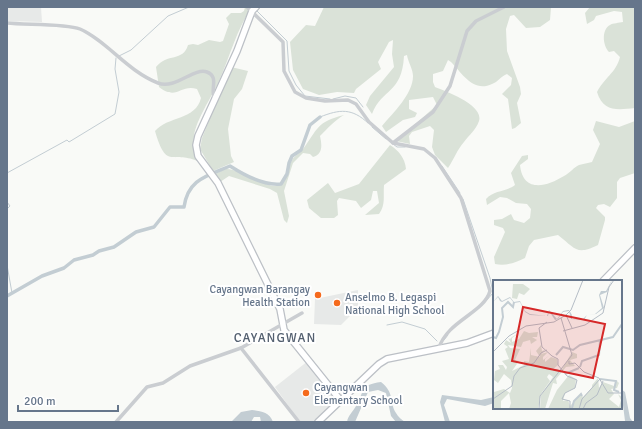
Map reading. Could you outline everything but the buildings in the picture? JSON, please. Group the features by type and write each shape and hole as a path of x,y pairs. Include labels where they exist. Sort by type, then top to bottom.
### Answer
{"street":[{"path":"393,143 434,112 438,106 450,86 467,31 481,18 504,7"},
{"path":"341,401 284,330 280,309 218,183 198,156 196,144 198,136 237,51 252,8 283,42 284,71 295,92 306,98 325,101 348,100 356,104 369,122 393,143 424,149 435,158 461,198 489,285 488,296 450,329 442,339 439,348"},
{"path":"7,23 79,29 91,35 130,68 158,84 174,83 200,72 206,72 211,75 214,81 213,96 215,100"},
{"path":"604,280 635,248"},
{"path":"116,422 147,388 163,383 190,366 241,348 302,313"},
{"path":"318,422 379,364 387,359 467,343 493,333"},
{"path":"241,348 299,422"}],"shaded area":[{"path":"7,7 41,7 42,22 7,21"},
{"path":"245,7 252,7 237,34 218,83 195,130 194,143 200,162 183,157 172,157 167,155 159,144 155,131 161,126 194,110 201,98 197,89 191,88 170,93 159,87 156,67 165,60 182,54 188,45 198,45 209,40 220,42 223,41 229,24 226,18 231,13 241,13 244,11"},
{"path":"324,7 551,7 550,20 540,27 526,28 514,15 510,16 506,29 507,51 520,87 521,94 517,103 521,123 512,129 508,99 502,94 511,85 512,78 507,74 492,84 479,86 468,80 448,60 443,71 433,74 433,82 435,87 456,96 476,110 479,115 479,121 476,127 459,148 448,168 435,155 432,147 434,130 430,126 412,132 409,136 410,144 396,141 437,105 433,97 409,100 409,109 417,113 415,117 403,120 386,132 382,126 402,103 410,90 413,73 407,55 404,56 400,77 396,84 381,99 372,114 366,105 370,96 394,67 392,54 393,40 389,42 378,62 381,69 356,89 354,93 337,92 319,95 303,89 293,70 290,42 306,25 315,26"},
{"path":"590,7 635,7 635,108 612,108 603,103 600,99 597,92 616,67 620,57 614,51 609,52 605,46 605,30 614,23 623,22 622,12 614,11 596,16 594,20 587,24 585,13"},
{"path":"231,67 248,71 242,89 234,99 228,129 231,156 234,162 213,171 200,149 202,138"},
{"path":"344,115 334,122 320,136 321,149 319,154 313,157 310,154 303,153 293,163 284,191 289,216 287,223 284,220 277,193 270,189 229,176 220,182 214,174 226,169 231,169 264,184 278,186 282,184 286,178 290,163 303,149 315,131 328,120"},
{"path":"596,121 619,127 635,121 635,173 620,178 617,182 617,198 610,207 604,204 598,205 596,208 605,217 598,245 585,250 576,249 558,235 534,240 529,246 525,258 521,260 514,263 499,265 495,264 494,257 505,232 503,228 494,225 494,220 502,219 511,214 514,220 524,223 530,218 531,209 527,204 516,203 507,198 500,197 487,205 486,199 493,194 515,185 511,173 522,156 528,155 528,159 520,165 522,174 530,184 536,185 550,183 566,175 579,165 592,162 600,144 593,130"},
{"path":"390,145 401,155 406,169 384,185 383,204 379,214 365,215 379,203 377,191 373,191 371,200 361,208 356,201 339,198 337,201 338,215 334,218 321,218 309,208 307,200 328,183 335,193 359,184"},
{"name":"Anselmo B. Legaspi National High School","path":"358,290 358,308 341,325 314,324 315,299"},
{"name":"Cayangwan Elementary School","path":"308,361 338,400 313,422 300,422 275,387"},
{"path":"381,382 390,394 397,414 405,422 396,422 391,416 386,393 378,390 368,392 355,422 347,422 348,417 356,406 364,389 374,383"},
{"path":"622,390 625,392 630,418 633,422 625,421"},
{"path":"442,395 481,400 493,397 493,403 485,406 447,399 444,405 450,422 445,422 440,402"},
{"path":"252,410 267,414 273,422 261,422 260,417 254,417 251,422 231,422 241,412"}],"waterway":[{"path":"119,56 131,50 168,16 189,7"},
{"path":"256,10 287,41 289,71 296,85 305,96 330,99"},
{"path":"7,173 67,140 69,142 115,114 119,92 115,69 116,58"},
{"path":"333,99 345,96 356,98 363,107"},
{"path":"320,117 334,112 346,111 357,115 368,123"},
{"path":"7,296 42,276 64,268 74,260 114,247 136,232 154,227 170,207 184,207 186,198 194,184 206,176 230,166 261,182 281,184 287,174 292,156 301,150 310,125 320,117"},
{"path":"372,127 386,139"},
{"path":"393,144 397,147 405,147"},
{"path":"442,166 460,193"},
{"path":"463,199 490,278 493,293 486,301"},
{"path":"7,202 10,206 7,209"},
{"path":"7,265 12,293"},
{"path":"387,325 402,322 425,329 437,341"},
{"path":"444,340 448,335"}],"place":[{"name":"Cayangwan Barangay Health Station","path":"318,295"},
{"name":"Anselmo B. Legaspi National High School","path":"337,303"},
{"name":"Cayangwan Elementary School","path":"306,393"}],"district":[{"name":"CAYANGWAN","path":"275,337"}]}
